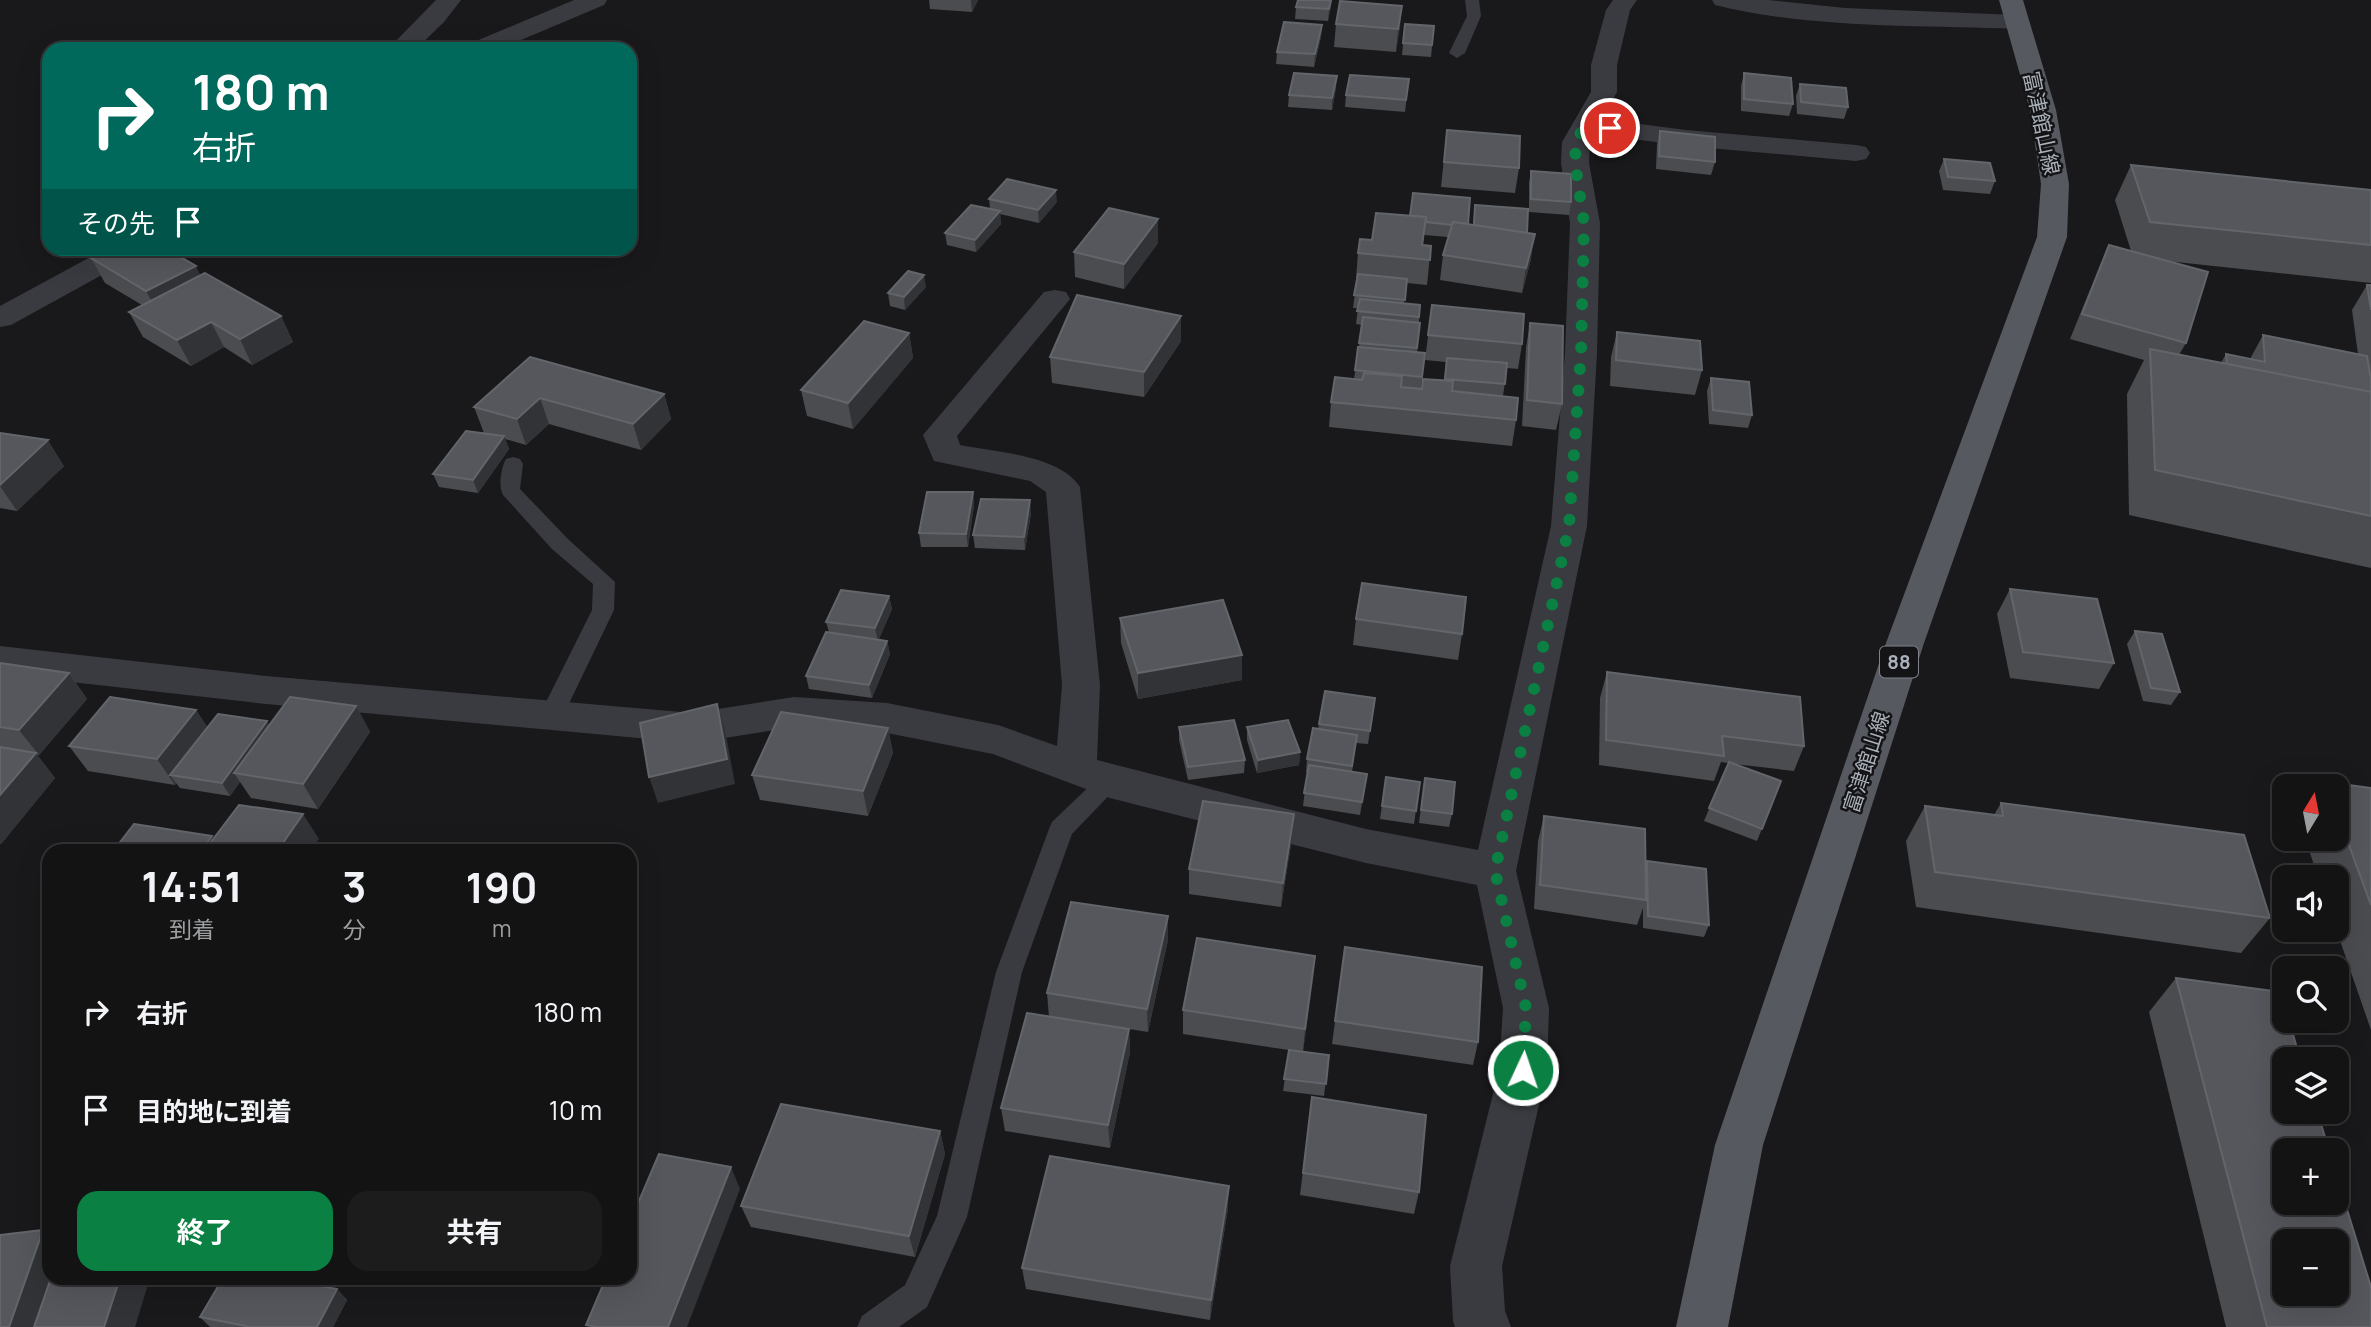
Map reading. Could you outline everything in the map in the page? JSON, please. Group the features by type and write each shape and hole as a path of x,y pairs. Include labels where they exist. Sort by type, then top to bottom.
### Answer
{"main road":[{"name":"富津館山線","path":"1702,1327 1738,1145 1905,643 2052,237 2055,184 2043,110 2014,11"}],"street":[{"path":"408,42 449,0"},
{"path":"495,42 595,0"},
{"path":"1485,1327 1479,1321 1476,1266 1523,1070 1526,1008 1495,871 1569,526 1581,353 1584,223 1575,163 1576,142 1604,92 1604,65 1618,10 1625,0"},
{"path":"1724,0 1745,5 1845,15 2014,11"},
{"path":"1585,125 1686,138 1856,153"},
{"path":"0,318 115,256"},
{"path":"1055,299 940,435 946,453 1040,472 1063,487 1081,685 1093,776"},
{"path":"0,660 266,690 693,728 794,712 887,718 998,740 1093,776 1366,846 1495,871"}],"lane":[{"path":"1457,53 1474,16 1472,0"},
{"path":"513,464 510,490 560,544 604,582 603,610 551,716"},
{"path":"873,1327 916,1296 952,1217 1013,959 1061,829 1093,776"}],"building":[{"path":"1298,0 1331,0 1329,9 1296,7"},
{"path":"1340,1 1402,6 1398,29 1336,24"},
{"path":"1284,22 1322,25 1315,54 1277,52"},
{"path":"1405,24 1434,26 1432,45 1403,43"},
{"path":"1294,73 1337,76 1332,98 1289,95"},
{"path":"1744,73 1791,78 1793,104 1744,99"},
{"path":"1350,75 1409,79 1406,100 1346,95"},
{"path":"1800,84 1846,88 1848,107 1801,102"},
{"path":"1447,130 1520,136 1519,168 1444,162"},
{"path":"1660,131 1715,137 1715,162 1659,156"},
{"path":"1944,159 1990,163 1995,181 1948,177"},
{"path":"2131,165 2371,190 2371,245 2150,222"},
{"path":"1531,171 1571,174 1571,202 1531,199"},
{"path":"1007,179 1056,190 1038,210 989,199"},
{"path":"1413,193 1470,198 1468,224 1426,222 1426,217 1410,216"},
{"path":"971,205 1000,211 975,240 945,233"},
{"path":"1475,205 1528,209 1527,233 1474,225"},
{"path":"1109,208 1158,219 1124,264 1074,252"},
{"path":"1376,213 1426,217 1422,245 1431,246 1430,260 1358,253 1360,239 1372,240"},
{"path":"1453,222 1535,234 1526,268 1443,255"},
{"path":"2109,245 2208,272 2186,343 2082,314"},
{"path":"179,256 196,266 146,291 91,258"},
{"path":"908,271 924,275 904,297 888,293"},
{"path":"205,273 281,316 240,339 211,322 177,340 129,312"},
{"path":"1358,274 1407,279 1405,300 1354,295"},
{"path":"2367,285 2371,285 2371,310"},
{"path":"1077,295 1181,316 1144,372 1050,357"},
{"path":"1360,299 1420,305 1419,317 1357,311"},
{"path":"1432,305 1524,314 1522,344 1428,335"},
{"path":"1363,317 1420,323 1417,348 1359,343"},
{"path":"864,321 909,333 848,403 801,390"},
{"path":"1530,323 1563,326 1562,404 1527,400"},
{"path":"1617,332 1700,341 1702,370 1616,360"},
{"path":"2263,335 2367,356 2371,392 2227,364 2226,354 2265,362"},
{"path":"1358,347 1425,353 1422,377 1355,370"},
{"path":"2150,349 2371,392 2371,516 2155,470"},
{"path":"530,357 664,394 633,424 540,398 517,419 474,407"},
{"path":"1447,358 1507,363 1505,384 1445,379"},
{"path":"1364,373 1402,376 1401,387 1422,389 1423,379 1453,381 1452,391 1518,398 1516,420 1331,402 1335,377 1362,380"},
{"path":"1711,378 1749,382 1752,415 1713,410"},
{"path":"466,431 504,436 473,480 433,474"},
{"path":"0,433 48,440 0,485"},
{"path":"927,492 973,492 966,534 919,533"},
{"path":"981,499 1030,500 1024,537 973,535"},
{"path":"1362,583 1466,597 1462,634 1356,619"},
{"path":"2010,589 2097,599 2114,663 2023,652"},
{"path":"841,590 889,596 875,628 826,622"},
{"path":"1223,600 1242,655 1138,673 1120,618"},
{"path":"2135,631 2162,634 2180,692 2151,688"},
{"path":"826,632 887,641 869,685 806,676"},
{"path":"0,663 69,673 19,730 0,727"},
{"path":"1607,672 1800,697 1804,746 1722,736 1724,756 1606,740"},
{"path":"1325,691 1375,698 1370,731 1319,724"},
{"path":"110,697 196,710 157,759 69,746"},
{"path":"290,697 356,706 303,784 234,773"},
{"path":"717,704 727,759 649,777 640,723"},
{"path":"781,712 888,728 863,791 752,775"},
{"path":"218,714 267,721 222,783 170,775"},
{"path":"1234,720 1245,760 1188,767 1179,727"},
{"path":"1288,720 1300,752 1258,760 1247,727"},
{"path":"1313,728 1357,735 1352,766 1307,759"},
{"path":"0,747 36,753 0,795"},
{"path":"1729,762 1781,781 1762,829 1709,808"},
{"path":"1309,765 1367,774 1362,802 1304,793"},
{"path":"1386,777 1420,782 1416,811 1382,806"},
{"path":"1425,778 1455,782 1452,814 1421,810"},
{"path":"2349,785 2371,788 2371,905 2349,845"},
{"path":"1203,801 1294,814 1283,883 1189,869"},
{"path":"2001,803 2244,835 2270,918 1935,872 1925,806 2003,816"},
{"path":"239,805 303,814 282,844 210,844"},
{"path":"1544,816 1645,829 1646,900 1540,885"},
{"path":"134,824 212,836 206,844 119,844"},
{"path":"1647,861 1706,869 1709,925 1648,916"},
{"path":"1071,902 1168,916 1147,1009 1047,993"},
{"path":"1197,938 1315,956 1305,1029 1183,1010"},
{"path":"1345,947 1482,967 1478,1042 1335,1021"},
{"path":"2176,978 2272,991 2272,1033 2293,1033 2297,1047 2272,1047 2272,1124 2321,1124 2325,1138 2272,1138 2272,1215 2349,1215 2371,1287 2371,1327 2267,1327"},
{"path":"1027,1013 1129,1029 1108,1125 1001,1108"},
{"path":"1289,1050 1329,1055 1326,1084 1284,1079"},
{"path":"1312,1097 1426,1115 1419,1192 1303,1173"},
{"path":"781,1104 940,1131 909,1236 741,1206"},
{"path":"659,1154 731,1167 668,1327 586,1325 603,1285 637,1285 637,1206"},
{"path":"1050,1156 1229,1186 1211,1300 1022,1268"},
{"path":"42,1230 9,1327 0,1327 0,1235"},
{"path":"49,1285 118,1285 104,1327 34,1327"},
{"path":"219,1285 314,1285 337,1289 317,1327 251,1327 200,1317"}],"route":[{"path":"1523,1070 1526,1008 1495,871 1569,526 1581,353 1584,223 1575,163 1576,142 1585,125 1610,128"}]}
